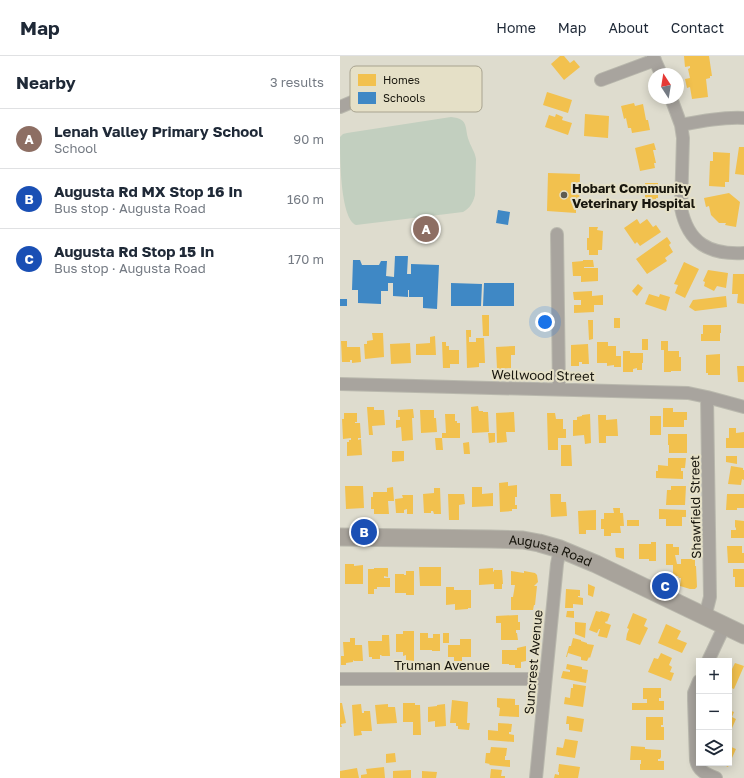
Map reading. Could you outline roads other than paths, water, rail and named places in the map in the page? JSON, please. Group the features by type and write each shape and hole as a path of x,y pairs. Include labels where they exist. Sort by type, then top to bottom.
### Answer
{"main road":[{"name":"Augusta Road","path":"340,537 523,540 560,549 596,564 744,635"}],"street":[{"path":"600,80 654,58 658,68"},
{"path":"340,107 350,103"},
{"path":"673,104 682,125 681,208 683,218 688,229 695,239 706,247 716,251 744,253"},
{"path":"682,125 714,119 734,117 744,118"},
{"path":"557,234 559,389"},
{"name":"Wellwood Street","path":"340,384 682,392 744,407"},
{"name":"Shawfield Street","path":"705,617 710,597 707,397"},
{"name":"Suncrest Avenue","path":"536,778 556,564 560,549"},
{"path":"709,658 724,626"},
{"name":"Truman Avenue","path":"340,680 545,679"},
{"path":"696,688 694,693 695,756 699,768 712,777"}],"place":[{"name":"Hobart Community Veterinary Hospital","path":"564,195"},
{"name":"Lenah Valley Primary School","path":"426,229"},
{"name":"Augusta Rd MX Stop 16 In","path":"364,532"},
{"name":"Augusta Rd Stop 15 In","path":"665,586"}]}
